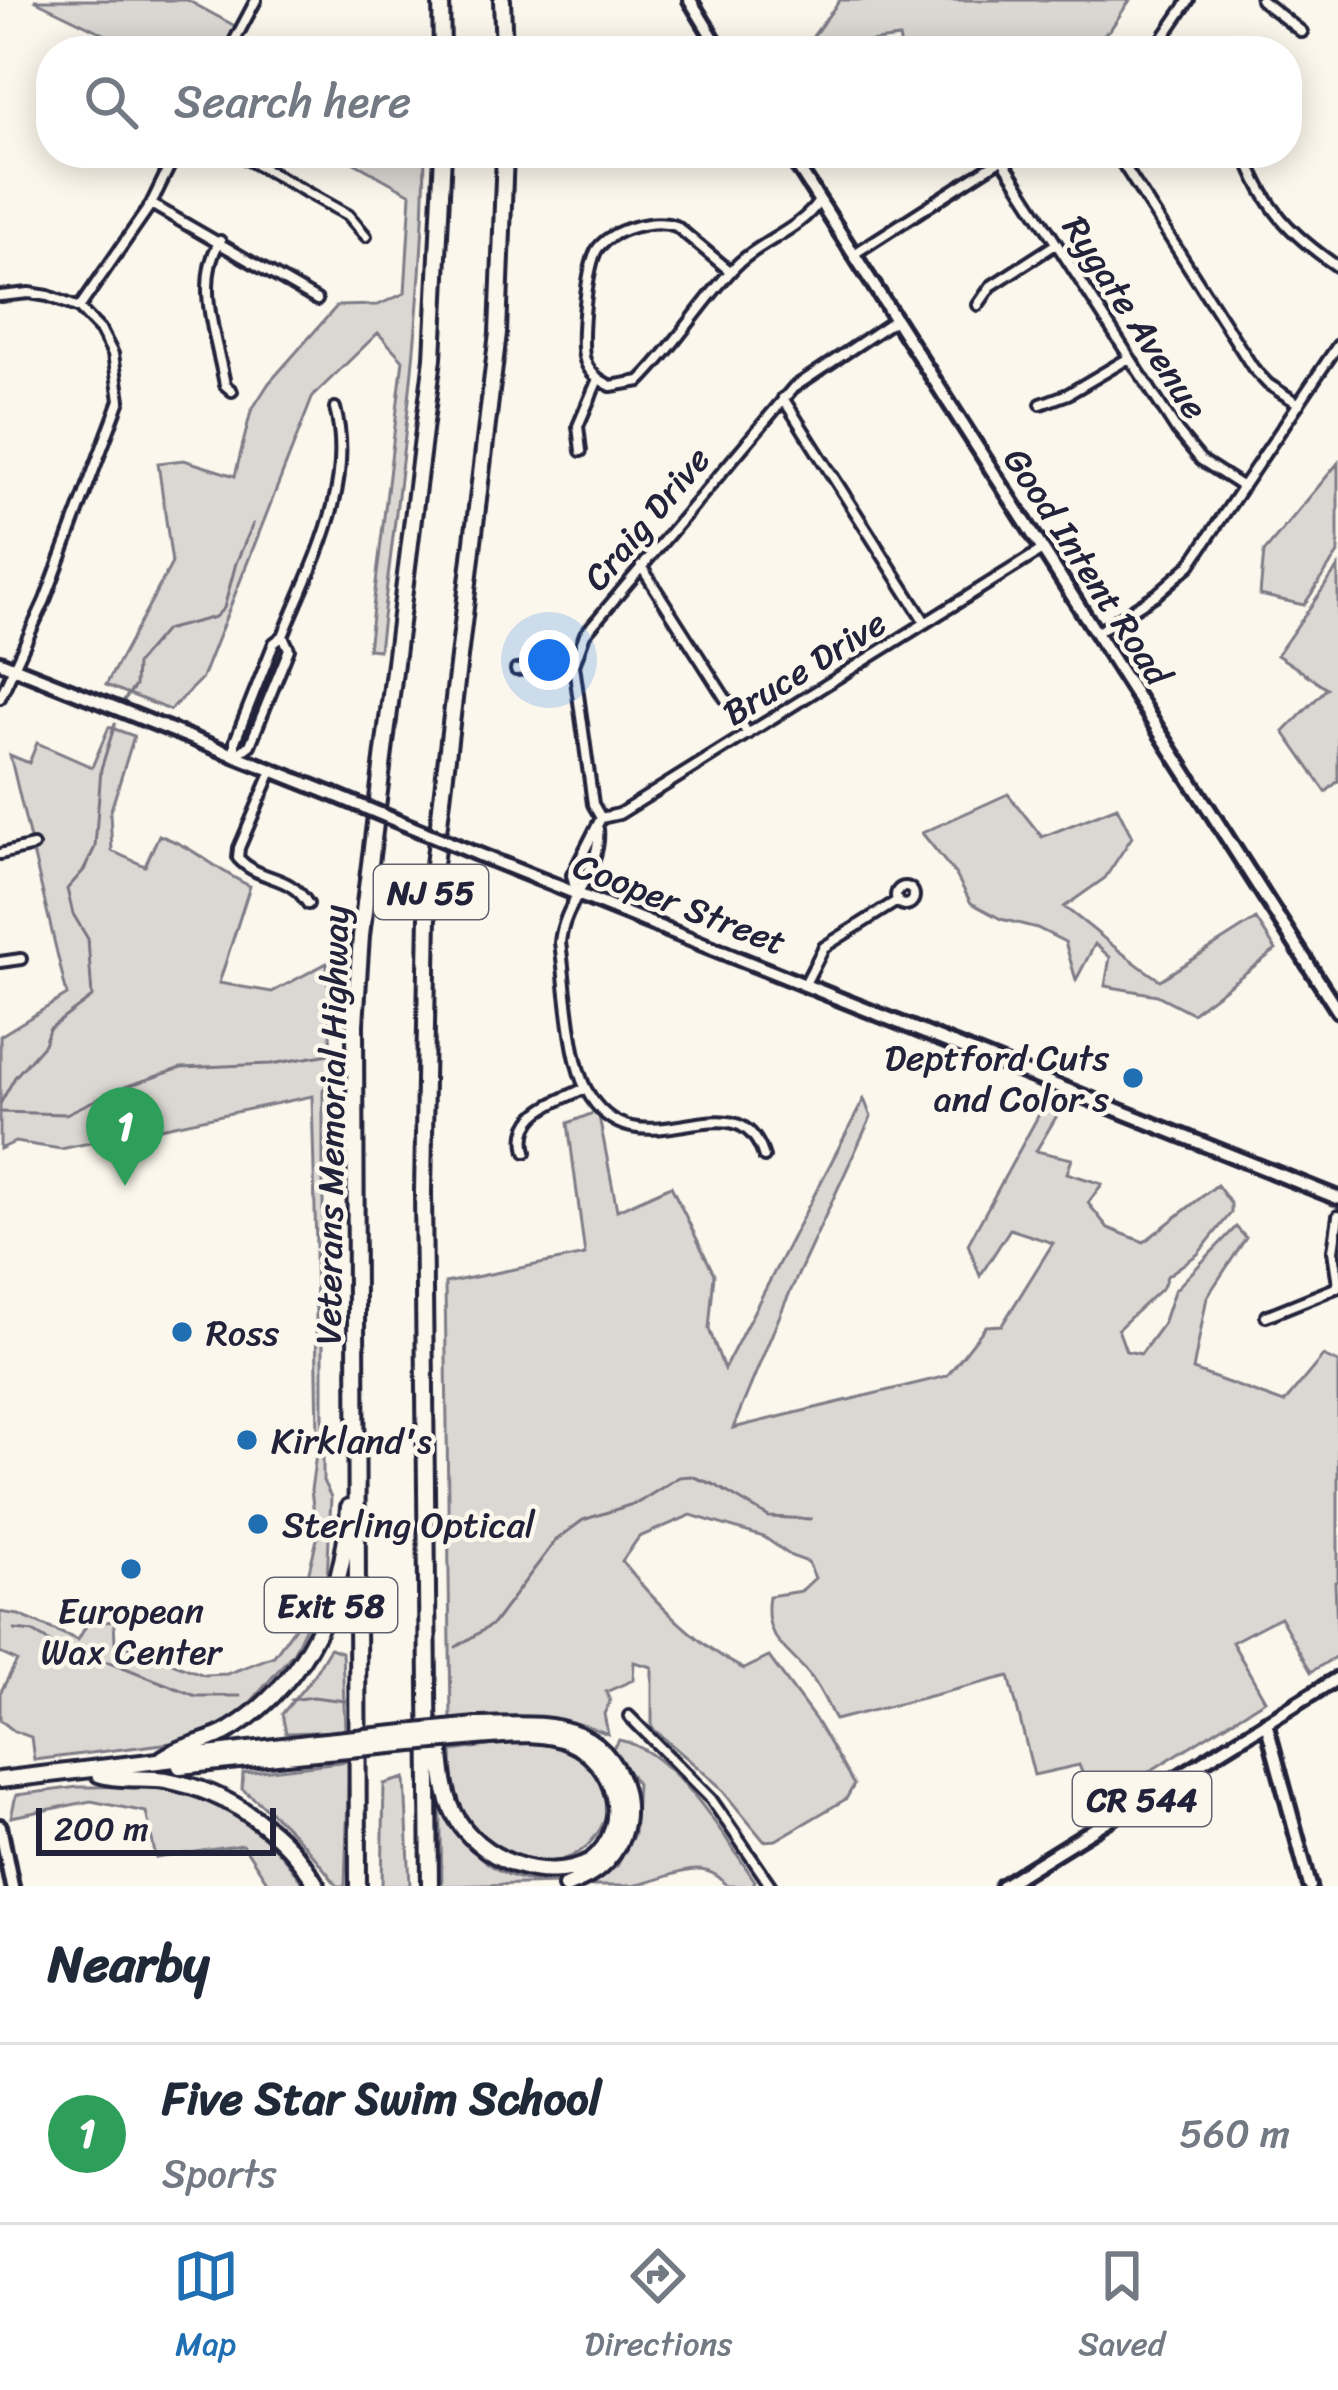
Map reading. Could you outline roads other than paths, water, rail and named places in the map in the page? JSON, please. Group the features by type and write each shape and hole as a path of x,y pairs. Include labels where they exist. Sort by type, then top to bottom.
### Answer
{"highway":[{"path":"441,0 442,36"},
{"path":"502,0 503,36"},
{"name":"Veterans Memorial Highway","path":"358,1886 355,1024 361,936 433,358 442,168"},
{"name":"NJ 55","path":"430,1886 424,1054 436,837 498,333 504,168"},
{"name":"Exit 58","path":"163,1758 227,1732 266,1702 302,1659 325,1619 345,1555 355,1370"},
{"path":"429,1684 437,1708 448,1798 471,1838 492,1857 522,1872 559,1876 589,1863 609,1838 616,1808 609,1779 593,1757 565,1740 547,1736 477,1732"},
{"name":"Exit 58","path":"122,1767 163,1758 528,1725 569,1732 604,1752 620,1776 627,1805 620,1840 598,1870 566,1886"},
{"path":"0,1780 122,1767 143,1769 316,1747"},
{"path":"89,1770 110,1778 185,1785 229,1802 275,1833 317,1886"}],"main road":[{"path":"690,0 712,36"},
{"name":"Good Intent Road","path":"798,168 1338,1011"},
{"name":"Cooper Street","path":"0,662 1338,1198"},
{"name":"CR 544","path":"1002,1886 1338,1678"},
{"path":"1266,1722 1310,1886"},
{"path":"0,1826 12,1886"}],"street":[{"path":"237,36 256,0"},
{"path":"1165,36 1189,0"},
{"path":"1261,0 1302,32"},
{"path":"80,308 151,205 169,168"},
{"path":"263,168 348,215 366,236"},
{"path":"854,254 988,168"},
{"name":"Rygate Avenue","path":"1014,168 1056,244 1190,449 1243,488"},
{"path":"1126,168 1253,368 1299,404"},
{"path":"1251,168 1290,231 1338,267"},
{"path":"730,271 667,223 646,224 608,238 592,262 583,343 586,363 598,379 621,386 640,381 730,271 805,218 820,201"},
{"path":"151,205 317,300"},
{"path":"220,242 209,260 206,284 225,385 232,391"},
{"path":"977,305 991,286 1056,244"},
{"path":"0,296 28,293 80,308 101,331 113,354 120,400 45,600 0,698"},
{"name":"Craig Drive","path":"574,665 593,621 784,398 895,320"},
{"path":"1096,633 1179,577 1338,345"},
{"path":"1041,404 1068,394 1129,358"},
{"path":"581,451 578,426 598,379"},
{"path":"784,398 925,622"},
{"path":"236,756 235,741 333,508 342,436 335,408"},
{"name":"Bruce Drive","path":"600,823 1042,550"},
{"path":"641,566 748,734"},
{"path":"236,756 250,745 289,649 283,636"},
{"path":"515,670 574,665 593,803 600,823 572,875 576,894 560,943 585,1088 614,1120 639,1130 669,1130 717,1119 736,1123 759,1142 764,1157"},
{"path":"272,771 238,858 251,869 298,887 308,904"},
{"path":"0,854 32,846"},
{"path":"805,984 824,947 897,901"},
{"path":"0,962 22,959"},
{"path":"526,1152 524,1128 530,1118 585,1088"},
{"path":"1266,1316 1338,1286 1333,1251 1338,1216"},
{"path":"628,1716 711,1799 771,1886"}],"waterway":[{"path":"124,700 135,686 136,664 165,630 215,617 224,608 253,524"},
{"path":"0,1104 15,1077 44,1044 49,1029 92,997 88,939 73,914 67,889 84,870 95,847 101,769 115,724"},
{"path":"0,1112 66,1114 116,1090 181,1068 271,1064 341,1052"},
{"path":"456,1647 493,1624 556,1540 583,1520 639,1502 679,1477 715,1485 769,1517 811,1519"},
{"path":"15,1630 33,1632 65,1651 115,1664 196,1696 240,1696"},
{"path":"291,1700 345,1701"}],"place":[{"name":"Deptford Cuts and Color s","path":"1133,1078"},
{"name":"Five Star Swim School","path":"125,1186"},
{"name":"Ross","path":"182,1332"},
{"name":"Kirkland's","path":"247,1440"},
{"name":"Sterling Optical","path":"258,1524"},
{"name":"European Wax Center","path":"131,1569"}]}
